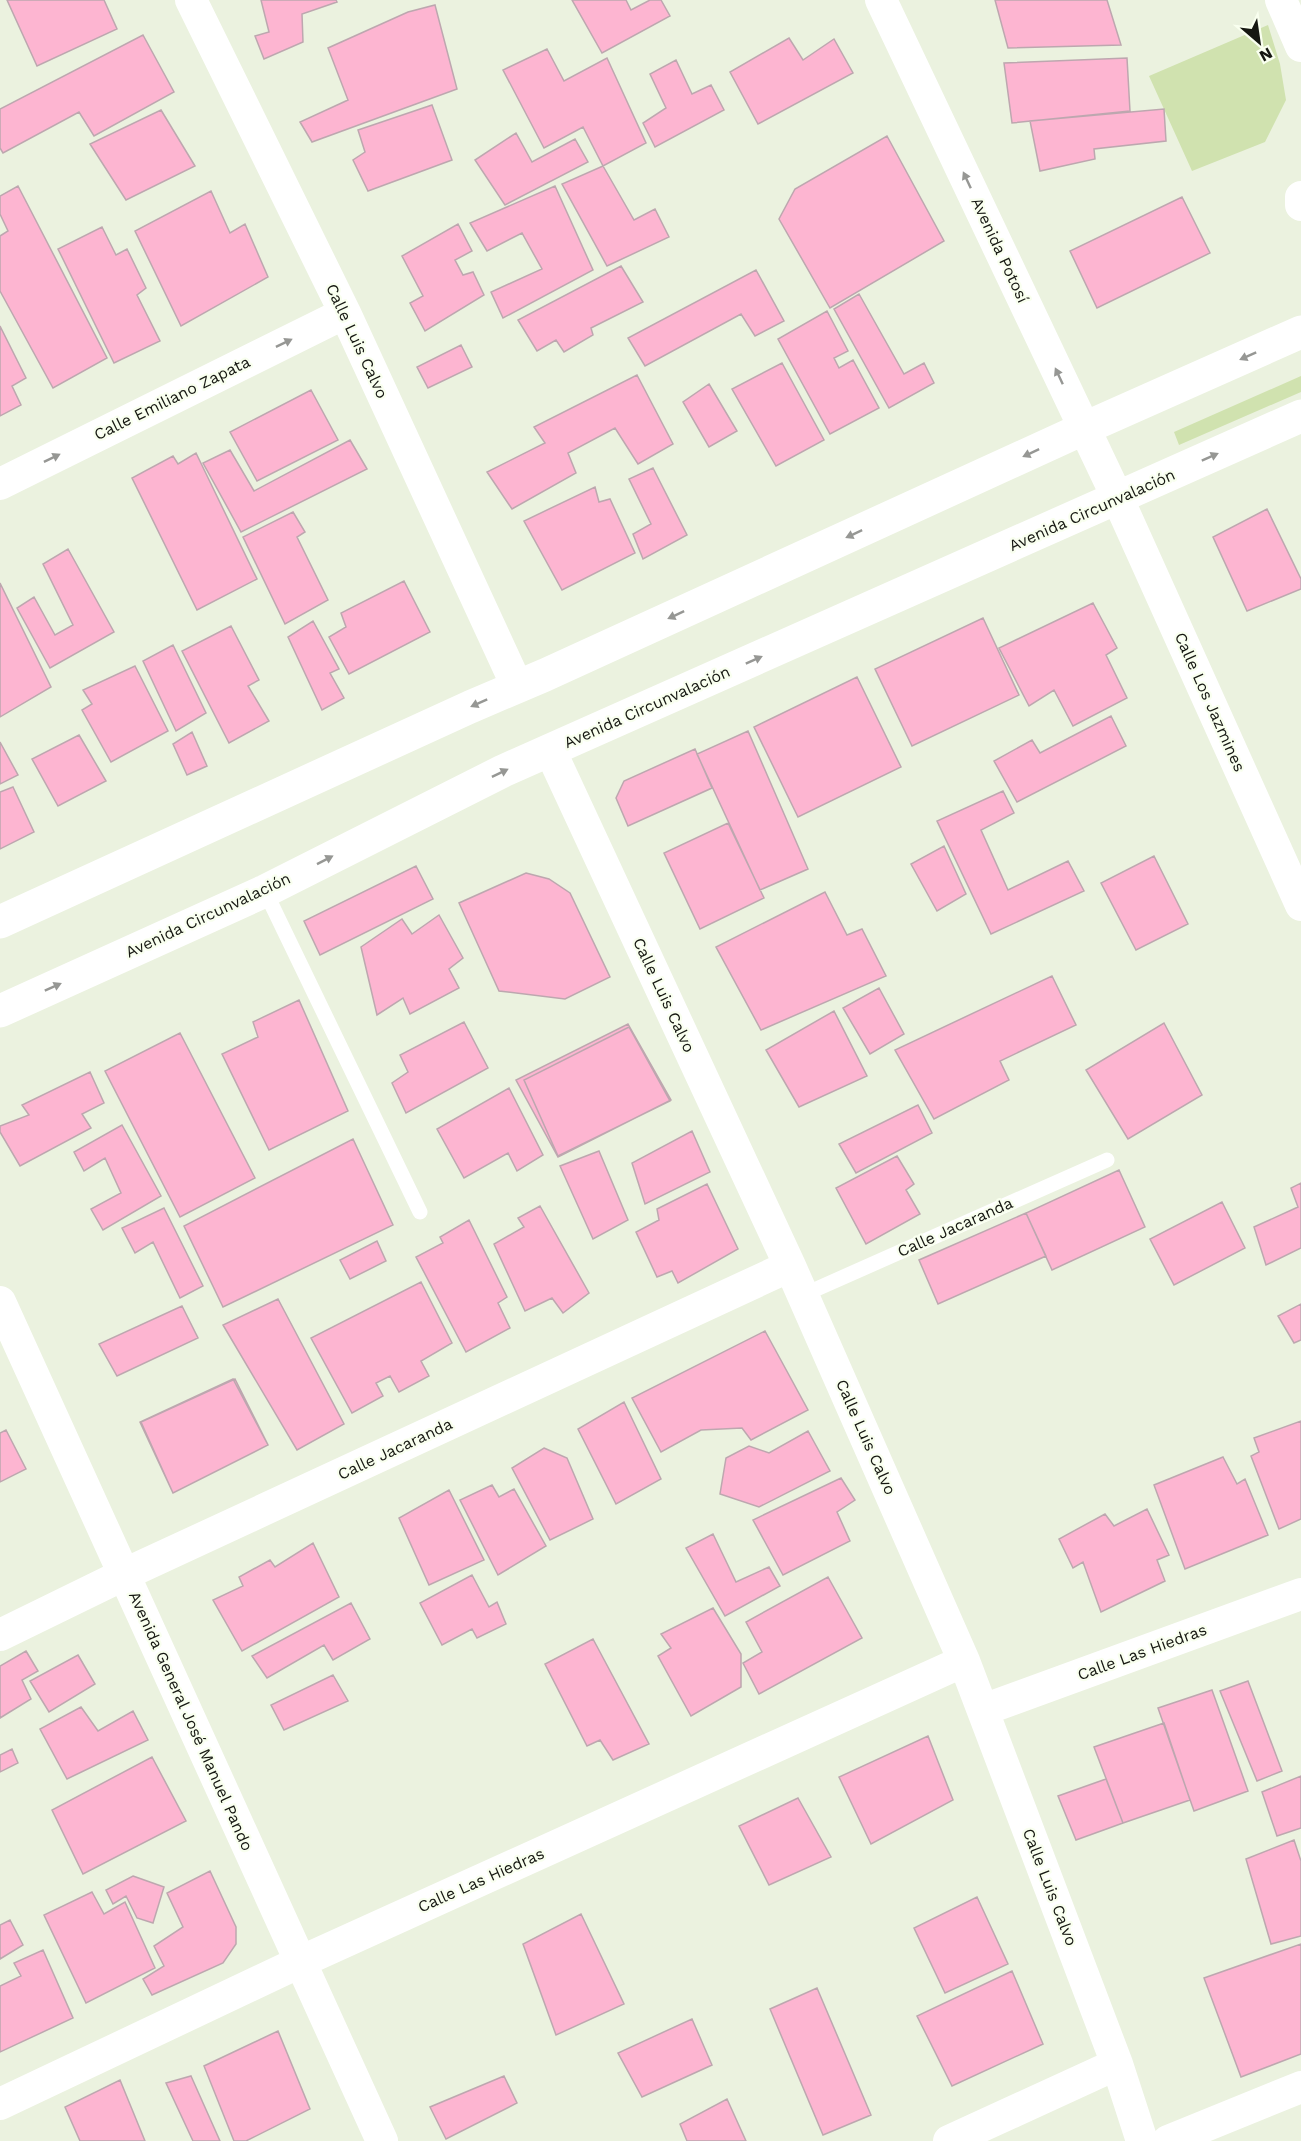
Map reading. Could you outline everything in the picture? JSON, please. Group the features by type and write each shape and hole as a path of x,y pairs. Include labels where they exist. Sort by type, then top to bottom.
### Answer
{"highway":[{"path":"0,922 1084,428 1301,332"},
{"name":"Avenida Circunvalación","path":"0,1011 265,891 503,771 1301,416"}],"street":[{"name":"Calle Luis Calvo","path":"191,0 345,313 517,686"},
{"name":"Avenida Potosí","path":"881,0 1118,499"},
{"path":"1281,0 1301,46"},
{"path":"1301,197 1301,205"},
{"name":"Calle Emiliano Zapata","path":"0,484 345,313"},
{"name":"Calle Los Jazmines","path":"1118,499 1301,905"},
{"name":"Calle Luis Calvo","path":"550,750 790,1266 964,1660 1117,2064 1142,2141"},
{"name":"Calle Jacaranda","path":"0,1635 125,1574 790,1266"},
{"name":"Avenida General José Manuel Pando","path":"0,1302 382,2141"},
{"name":"Calle Las Hiedras","path":"983,1710 1301,1594"},
{"name":"Calle Las Hiedras","path":"0,2104 300,1962 964,1660"},
{"path":"949,2141 1117,2064"},
{"path":"1168,2141 1301,2087"}],"lane":[{"path":"265,891 420,1212"},
{"name":"Calle Jacaranda","path":"803,1295 1107,1160"}],"green space":[{"path":"1268,25 1280,64 1286,100 1265,142 1192,171 1149,76"},
{"path":"1301,376 1301,392 1179,445 1174,432"}],"building":[{"path":"7,0 104,0 117,29 37,66"},
{"path":"261,0 336,0 337,2 302,14 303,42 264,59 255,36 269,32"},
{"path":"572,0 626,0 631,10 650,0 661,0 670,16 602,53"},
{"path":"995,0 1107,0 1121,45 1008,48"},
{"path":"435,5 457,89 312,142 300,122 348,100 328,48 408,12"},
{"path":"143,35 174,92 94,136 79,112 3,153 0,148 0,109"},
{"path":"789,38 803,60 834,39 853,73 758,124 730,72"},
{"path":"547,49 564,81 607,58 646,143 603,166 583,127 544,148 503,70"},
{"path":"1127,58 1130,111 1012,123 1004,63"},
{"path":"676,60 692,94 711,85 724,110 655,147 643,123 666,108 650,74"},
{"path":"432,105 452,160 368,191 353,160 365,152 358,130"},
{"path":"1164,109 1166,141 1094,149 1095,159 1040,171 1030,121"},
{"path":"161,110 195,166 126,200 90,144"},
{"path":"516,133 532,162 575,139 588,162 505,205 475,160"},
{"path":"887,136 944,241 830,308 779,219 795,189"},
{"path":"603,166 634,220 655,209 669,237 607,266 562,184"},
{"path":"18,186 107,358 53,388 0,291 0,236 8,231 0,214 0,196"},
{"path":"555,186 593,270 503,318 491,292 542,269 522,233 487,251 470,223"},
{"path":"211,191 230,233 245,224 268,277 181,326 135,231"},
{"path":"1182,197 1210,253 1097,308 1070,251"},
{"path":"458,224 472,251 455,260 463,275 473,272 484,295 425,331 410,303 423,296 402,256"},
{"path":"102,227 116,255 127,249 146,288 137,295 160,341 114,363 58,249"},
{"path":"621,266 643,302 591,328 593,335 564,352 556,340 537,351 518,320"},
{"path":"756,270 784,321 755,336 741,314 645,366 628,338"},
{"path":"859,294 904,374 924,363 934,383 889,408 834,309"},
{"path":"827,311 848,351 834,358 839,368 853,360 879,408 830,434 778,339"},
{"path":"0,326 26,378 12,386 21,405 0,416"},
{"path":"461,345 472,367 428,388 417,367"},
{"path":"782,363 824,440 776,466 732,389"},
{"path":"637,375 673,444 638,464 615,428 568,453 576,473 512,509 487,472 545,443 534,427"},
{"path":"709,384 737,431 709,447 683,402"},
{"path":"311,390 338,440 257,481 230,432"},
{"path":"350,440 367,469 241,532 203,463 230,450 254,491"},
{"path":"196,453 257,579 197,610 132,478 173,456 178,464"},
{"path":"653,468 687,535 643,559 633,534 651,524 629,479"},
{"path":"595,487 599,502 610,499 635,553 562,590 524,521"},
{"path":"1267,509 1301,579 1301,589 1247,611 1213,537"},
{"path":"293,512 305,532 297,537 328,600 285,624 243,537"},
{"path":"68,549 114,632 50,668 17,608 34,597 55,635 73,625 43,564"},
{"path":"404,581 430,632 349,674 329,637 346,627 341,613"},
{"path":"0,583 51,687 0,717"},
{"path":"1093,603 1117,648 1106,655 1127,698 1073,726 1054,690 1029,706 999,648"},
{"path":"983,618 1019,695 912,746 875,669"},
{"path":"313,621 339,669 330,673 344,698 322,710 288,637"},
{"path":"231,626 259,680 248,686 269,721 229,743 182,651"},
{"path":"173,645 206,713 176,731 143,661"},
{"path":"135,666 168,731 111,762 82,710 92,704 83,690"},
{"path":"857,677 901,767 798,817 754,727"},
{"path":"1111,716 1126,746 1017,802 994,761 1032,740 1040,753"},
{"path":"748,731 808,869 760,890 697,754"},
{"path":"192,732 207,766 187,775 173,744"},
{"path":"79,735 106,781 58,806 32,759"},
{"path":"0,742 18,775 0,784"},
{"path":"695,749 712,788 628,826 616,798 624,781"},
{"path":"13,787 34,832 0,849 0,792"},
{"path":"1003,791 1014,813 981,830 1008,890 1068,861 1084,891 991,934 937,821"},
{"path":"728,823 764,898 700,929 664,853"},
{"path":"944,846 966,894 937,911 911,864"},
{"path":"1154,856 1188,924 1136,950 1101,883"},
{"path":"416,866 433,899 320,955 304,921"},
{"path":"526,873 549,879 570,893 610,977 565,999 499,991 459,903"},
{"path":"825,892 847,935 862,929 886,976 761,1030 716,947"},
{"path":"439,915 463,958 449,969 459,988 410,1014 403,998 377,1015 361,947 402,919 412,934"},
{"path":"1052,976 1076,1025 1000,1061 1009,1080 934,1119 895,1050"},
{"path":"879,988 904,1034 870,1054 843,1008"},
{"path":"299,1000 348,1111 269,1150 222,1054 258,1037 253,1022"},
{"path":"834,1011 867,1076 799,1107 766,1050"},
{"path":"464,1022 488,1068 406,1113 392,1083 408,1072 400,1055"},
{"path":"1164,1023 1202,1095 1128,1139 1086,1070"},
{"path":"628,1024 671,1100 558,1157 516,1080"},
{"path":"629,1027 670,1101 558,1156 524,1080"},
{"path":"180,1033 255,1178 180,1217 105,1071"},
{"path":"90,1072 104,1103 82,1114 91,1128 20,1166 0,1132 0,1126 29,1115 22,1105"},
{"path":"509,1088 543,1155 517,1171 508,1153 464,1178 437,1129"},
{"path":"918,1105 932,1133 856,1173 839,1144"},
{"path":"122,1125 161,1196 103,1230 91,1209 121,1193 105,1158 84,1171 74,1152"},
{"path":"692,1131 710,1172 645,1204 632,1163"},
{"path":"353,1139 393,1225 223,1307 184,1226"},
{"path":"599,1151 628,1220 593,1239 560,1166"},
{"path":"897,1156 914,1184 906,1190 920,1214 866,1244 836,1188"},
{"path":"1119,1170 1145,1227 1052,1270 1026,1213"},
{"path":"1301,1183 1301,1248 1266,1265 1254,1227 1298,1207 1291,1188"},
{"path":"707,1184 738,1249 678,1283 672,1271 657,1277 636,1232 659,1220 657,1209"},
{"path":"1222,1202 1245,1248 1174,1285 1150,1239"},
{"path":"540,1206 589,1293 563,1313 552,1298 525,1311 494,1244 524,1227 518,1218"},
{"path":"164,1208 203,1286 180,1298 153,1242 135,1253 122,1228"},
{"path":"1026,1213 1046,1256 938,1304 919,1260"},
{"path":"469,1220 507,1297 498,1303 510,1328 466,1352 416,1257 443,1243 440,1237"},
{"path":"377,1241 386,1261 350,1279 340,1260"},
{"path":"421,1282 452,1343 421,1361 429,1376 399,1392 390,1376 376,1383 383,1396 352,1413 311,1338"},
{"path":"278,1299 344,1424 297,1450 223,1325"},
{"path":"1301,1304 1301,1340 1294,1343 1278,1316"},
{"path":"182,1306 198,1338 117,1376 99,1344"},
{"path":"765,1331 808,1410 751,1440 742,1428 701,1430 661,1452 632,1398"},
{"path":"233,1379 268,1445 173,1493 140,1422"},
{"path":"235,1379 268,1445 173,1493 141,1422"},
{"path":"624,1402 661,1479 616,1504 578,1429"},
{"path":"1301,1421 1301,1519 1279,1529 1251,1456 1259,1452 1254,1438"},
{"path":"6,1430 26,1469 0,1482 0,1433"},
{"path":"808,1431 830,1471 759,1507 720,1494 726,1458 749,1446 769,1453"},
{"path":"544,1448 567,1458 593,1519 550,1540 512,1468"},
{"path":"1223,1457 1237,1484 1245,1479 1268,1535 1185,1569 1154,1485"},
{"path":"841,1478 855,1500 837,1512 850,1541 783,1575 753,1520"},
{"path":"492,1485 499,1497 514,1489 546,1546 498,1575 460,1500"},
{"path":"449,1490 484,1560 429,1585 399,1518"},
{"path":"1147,1509 1169,1555 1157,1560 1165,1581 1101,1612 1083,1562 1073,1568 1059,1539 1105,1514 1114,1526"},
{"path":"713,1534 736,1582 769,1567 780,1586 725,1616 686,1548"},
{"path":"313,1543 339,1597 242,1651 213,1600 243,1586 239,1577 270,1560 275,1567"},
{"path":"472,1575 489,1607 497,1602 506,1624 477,1638 472,1629 442,1645 420,1603"},
{"path":"828,1577 862,1638 759,1694 743,1663 762,1652 746,1622"},
{"path":"351,1603 370,1639 333,1660 324,1645 267,1678 252,1656"},
{"path":"713,1608 741,1654 741,1687 691,1716 658,1656 671,1648 661,1634"},
{"path":"593,1639 649,1744 613,1760 600,1740 587,1746 545,1664"},
{"path":"26,1651 38,1671 22,1680 31,1699 0,1718 0,1666"},
{"path":"78,1655 95,1684 49,1712 30,1681"},
{"path":"333,1675 348,1701 284,1730 271,1705"},
{"path":"1248,1681 1282,1771 1257,1781 1220,1691"},
{"path":"1212,1690 1248,1791 1194,1811 1158,1708"},
{"path":"81,1707 98,1731 133,1711 148,1740 67,1779 40,1729"},
{"path":"1164,1723 1190,1800 1123,1823 1094,1747"},
{"path":"928,1736 953,1800 871,1844 839,1777"},
{"path":"12,1749 18,1763 0,1772 0,1755"},
{"path":"152,1757 186,1821 83,1874 52,1810"},
{"path":"1301,1776 1301,1828 1277,1836 1262,1792"},
{"path":"1106,1779 1123,1823 1076,1840 1058,1796"},
{"path":"798,1798 831,1857 769,1885 739,1826"},
{"path":"1294,1840 1301,1861 1301,1936 1271,1944 1246,1859"},
{"path":"210,1871 236,1927 236,1944 223,1963 152,1995 143,1979 164,1966 154,1946 183,1927 167,1893"},
{"path":"133,1876 164,1887 153,1923 137,1918 126,1896 113,1904 106,1890"},
{"path":"92,1892 104,1914 125,1902 155,1968 86,2003 44,1915"},
{"path":"977,1897 1008,1964 945,1993 914,1928"},
{"path":"581,1914 624,2004 556,2035 523,1944"},
{"path":"10,1920 23,1945 0,1959 0,1925"},
{"path":"1301,1944 1301,2054 1241,2077 1204,1978"},
{"path":"43,1950 73,2018 0,2052 0,1986 21,1976 14,1963"},
{"path":"1012,1971 1043,2044 952,2086 917,2016"},
{"path":"817,1988 871,2115 823,2135 770,2009"},
{"path":"692,2019 712,2065 642,2097 618,2053"},
{"path":"278,2031 310,2109 246,2141 234,2141 204,2066"},
{"path":"191,2076 220,2141 193,2141 166,2083"},
{"path":"504,2076 517,2103 446,2139 430,2107"},
{"path":"120,2080 145,2141 80,2141 65,2107"},
{"path":"727,2099 746,2141 687,2141 680,2124"}]}
